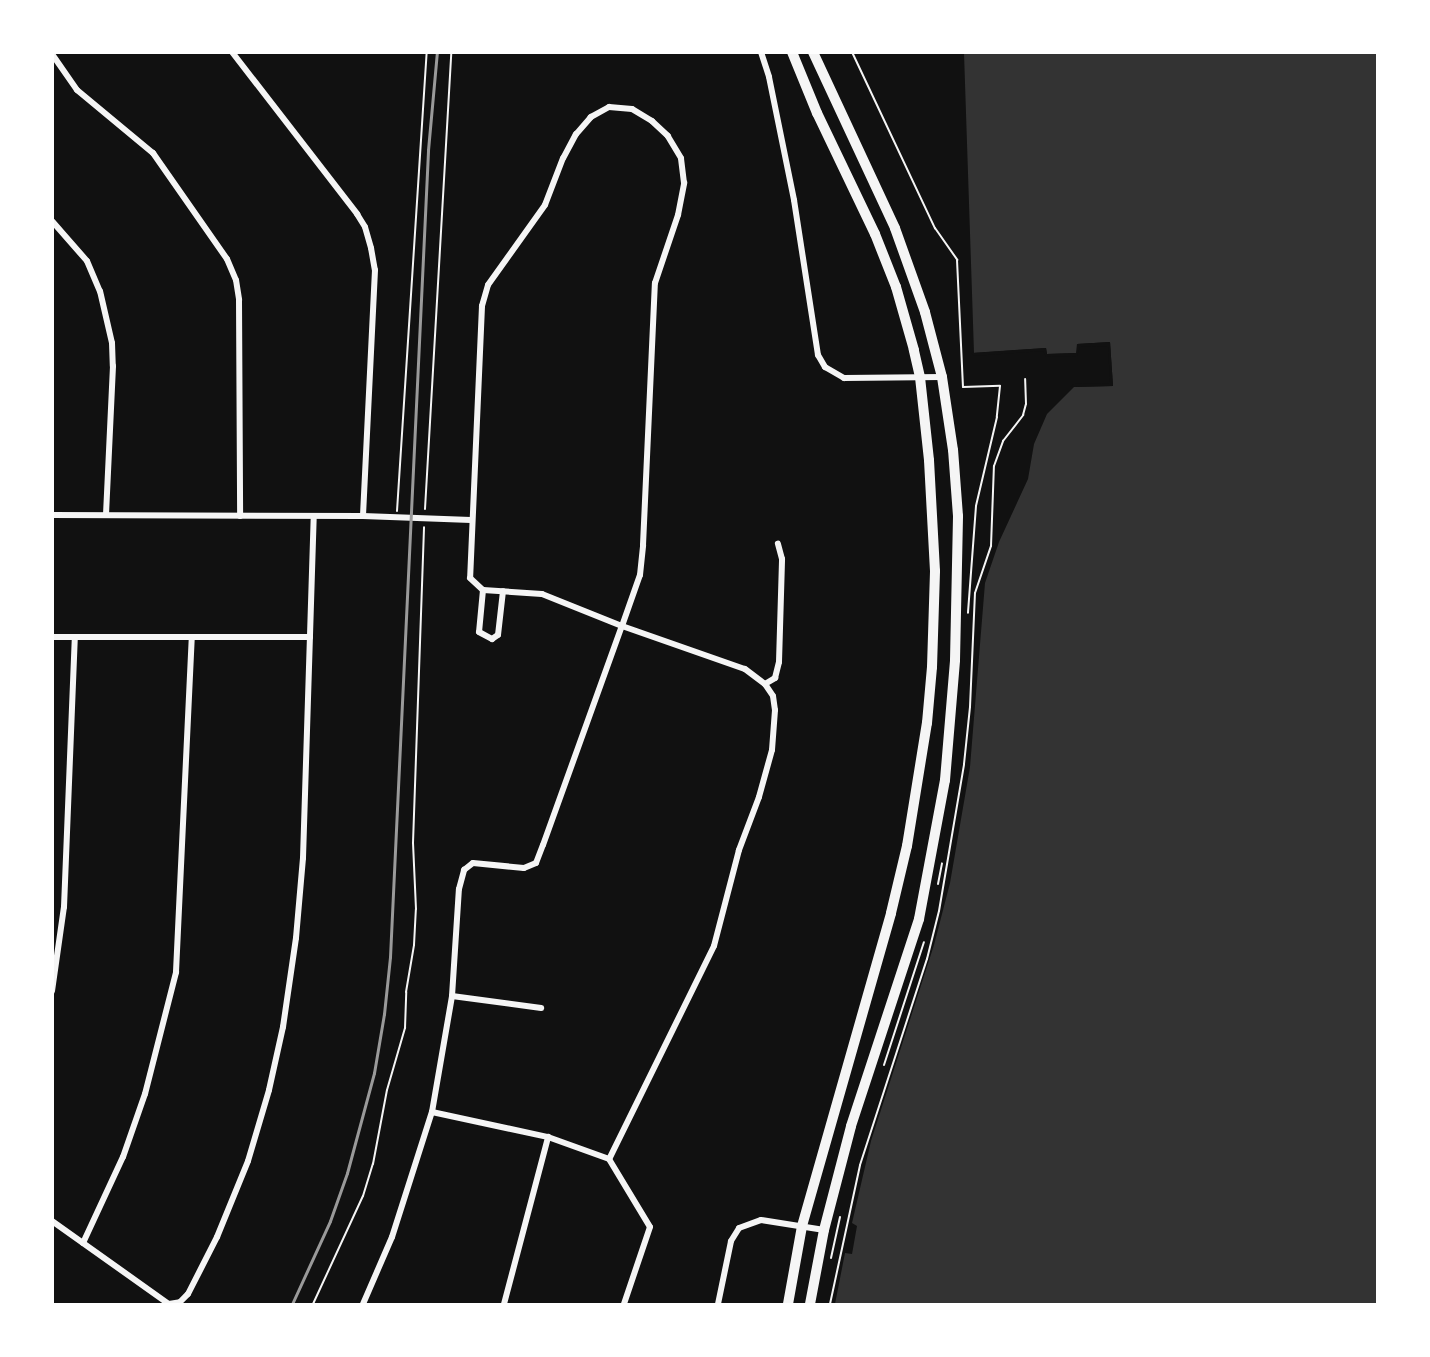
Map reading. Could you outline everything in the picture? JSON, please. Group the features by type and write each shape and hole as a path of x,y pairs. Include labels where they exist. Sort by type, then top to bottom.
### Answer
{"main road":[{"path":"788,1305 802,1226 891,913 919,785 932,667 935,571 929,460 921,377 892,277 792,52"},
{"path":"810,1305 824,1230 851,1126 919,919 945,780 957,609 958,516 953,450 942,377 925,312 907,256 813,52"}],"street":[{"path":"232,52 357,214 365,227 371,248 375,270 363,516"},
{"path":"761,52 770,77 794,200 818,355 825,367 844,378 942,377"},
{"path":"52,54 77,90 153,153 227,259 236,280 239,300 240,516"},
{"path":"363,1305 392,1237 432,1112 453,996 459,889 464,870 473,863 524,868 536,863 622,626 640,575 655,283 678,215 684,183 681,158 668,136 652,121 632,109 609,107 591,117 576,134 545,205 488,285 482,306 470,578 483,590 542,594 622,626 745,669 765,684 773,696 775,710 772,750 759,796 739,850 714,946 609,1159"},
{"path":"52,221 87,261 100,291 112,343 113,366 106,515"},
{"path":"52,515 363,516 471,520"},
{"path":"52,1221 169,1304 180,1302 188,1294 216,1237 248,1161 269,1090 281,1038 296,939 303,858 314,516"},
{"path":"765,684 775,678 778,662 782,559 778,544"},
{"path":"483,590 479,632 492,639 498,635 503,591"},
{"path":"52,636 310,637"},
{"path":"52,991 64,907 75,637"},
{"path":"83,1243 123,1157 145,1094 176,972 192,637"},
{"path":"453,996 541,1008"},
{"path":"432,1112 548,1137 609,1159 650,1227 624,1305"},
{"path":"504,1305 548,1137"},
{"path":"718,1305 728,1251 739,1228 761,1220 824,1230"}],"path":[{"path":"396,517 427,52"},
{"path":"313,1305 363,1196 373,1164 387,1090 405,1028 406,992 414,945 416,909 413,843 424,518 451,52"},
{"path":"852,52 935,228 957,260 963,378"}],"shaded area":[{"path":"964,53 1377,53 1377,1304 835,1304 845,1253 852,1254 857,1226 852,1223 871,1141 934,945 950,883 970,767 985,583 999,542 1028,479 1034,444 1047,414 1074,387 1113,386 1110,342 1077,344 1077,353 1047,354 1046,348 974,353"}],"pier":[{"path":"1110,342 1113,386 1070,387 1074,384 1110,383 1108,346 1080,347 1077,356 1046,357 1043,351 974,356 971,353 1046,348 1047,354 1076,353 1077,344"}],"railway":[{"path":"292,1304 330,1221 347,1173 374,1073 384,1014 390,957 428,150 437,52"}]}
